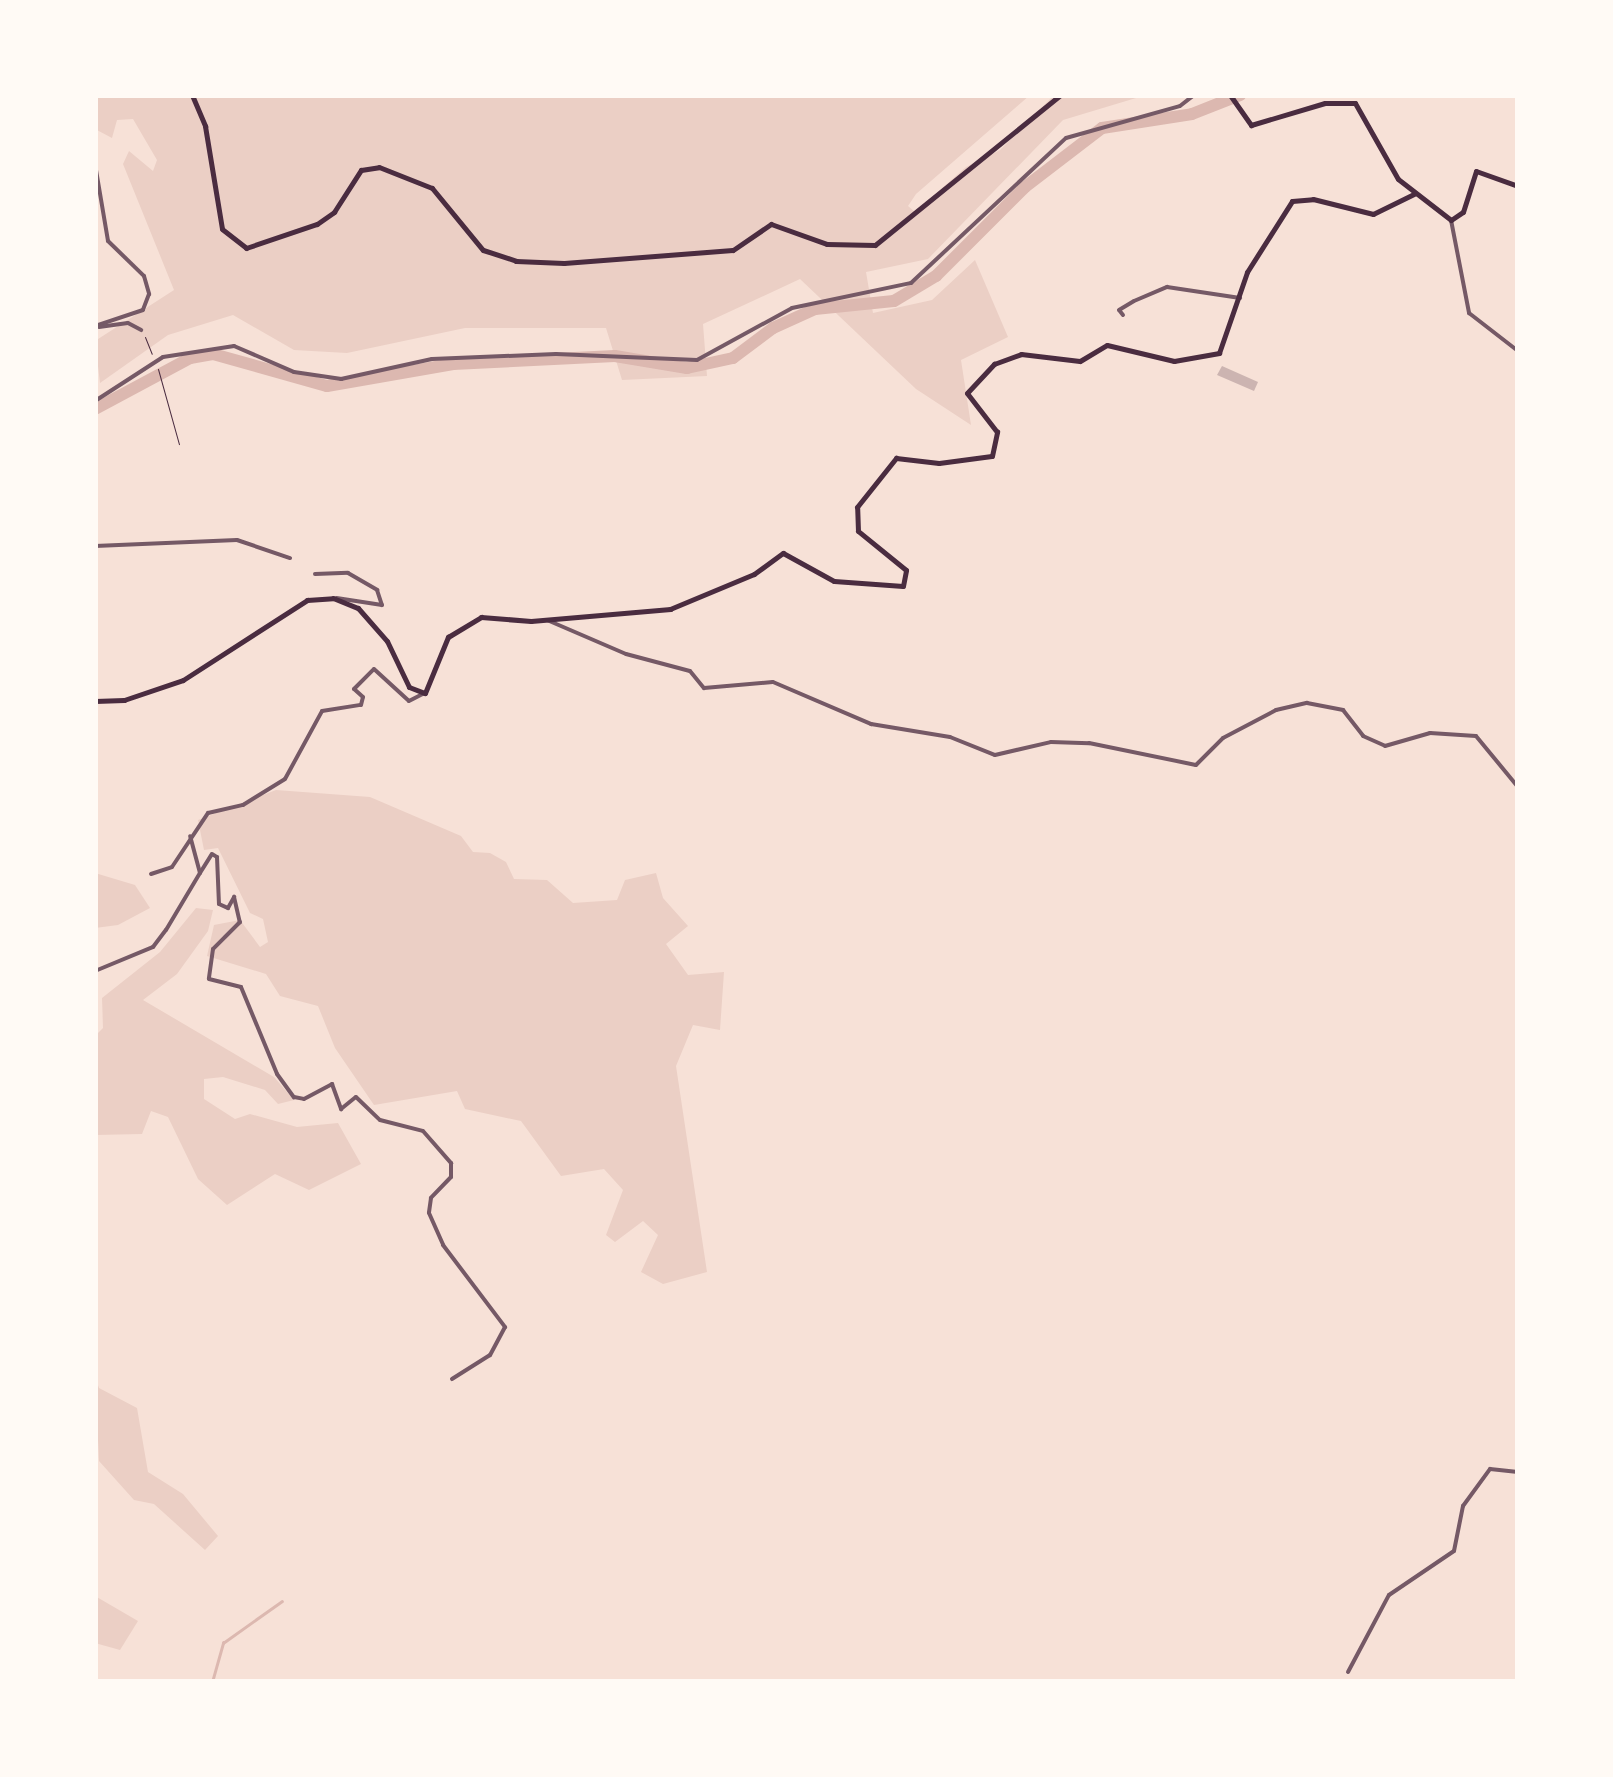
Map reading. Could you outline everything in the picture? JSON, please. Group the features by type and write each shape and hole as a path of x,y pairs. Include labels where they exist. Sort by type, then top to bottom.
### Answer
{"main road":[{"path":"192,95 205,126 222,228 246,248 317,224 334,212 362,170 379,167 432,188 484,250 516,262 564,263 733,250 771,224 828,244 875,245 1060,95"},
{"path":"1230,95 1243,122 1257,124 1325,103 1355,104 1394,173 1414,194 1451,220 1463,212 1476,172 1518,186"},
{"path":"95,701 124,700 184,680 299,602 333,598 358,608 387,641 409,687 425,693 448,637 459,625 489,616 547,620 670,608 754,574 783,554 834,582 902,586 906,570 858,531 857,507 882,467 896,458 958,462 992,456 997,432 968,399 973,382 1022,354 1071,362 1112,346 1174,361 1211,356 1226,344 1247,272 1292,200 1313,199 1373,214 1414,194"}],"street":[{"path":"95,400 163,357 234,346 294,372 341,378 432,359 556,354 697,360 792,308 911,283 1066,138 1180,106 1194,95"},
{"path":"95,164 108,241 144,276 149,294 143,310 95,326"},
{"path":"1451,220 1470,313 1518,352"},
{"path":"1123,315 1119,310 1168,287 1240,298"},
{"path":"95,326 128,323 141,330"},
{"path":"95,546 237,540 290,558"},
{"path":"316,574 348,573 377,590 382,605 333,598"},
{"path":"547,620 626,654 690,671 704,688 722,691 773,682 871,724 950,737 995,755 1051,742 1089,743 1196,765 1223,738 1276,710 1307,703 1344,710 1363,736 1385,746 1430,733 1476,736 1518,787"},
{"path":"151,874 172,867 189,834 208,813 242,805 286,779 322,711 360,705 362,697 354,689 374,669 409,701 425,693"},
{"path":"189,834 200,873"},
{"path":"96,973 153,946 212,854 217,856 220,904 228,908 234,898 240,922 213,949 208,979 242,987 277,1074 294,1096 304,1099 321,1084 332,1084 341,1109 356,1096 380,1120 422,1132 450,1162 450,1177 431,1198 429,1213 443,1245 506,1327 490,1356 452,1379"},
{"path":"1348,1672 1389,1595 1454,1551 1464,1506 1490,1469 1518,1472"}],"path":[{"path":"141,330 179,444"}],"shaded area":[{"path":"95,95 1030,95 916,194 908,206 915,212 966,167 1000,150 1054,95 1146,95 1063,120 928,259 866,272 873,313 932,300 975,260 1008,337 961,360 971,425 916,389 800,279 703,324 707,376 622,380 606,328 465,328 347,353 294,350 233,315 168,335 100,383 95,341 174,290 123,164 129,151 153,171 157,160 133,119 117,120 112,138 95,129"},
{"path":"276,790 370,797 461,836 473,852 490,853 506,862 514,879 547,880 573,903 617,900 625,880 656,873 663,898 688,926 666,944 688,975 724,972 720,1030 693,1025 676,1066 707,1272 663,1284 641,1272 658,1235 643,1221 615,1242 606,1235 623,1190 604,1169 561,1176 521,1121 465,1109 457,1091 374,1105 335,1048 318,1006 280,996 266,974 207,956 214,925 240,920 260,947 268,942 263,919 250,913 218,848 204,850 198,820"},
{"path":"95,873 135,885 150,908 118,925 95,928"},
{"path":"196,908 213,910 208,931 177,974 143,1000 274,1077 294,1100 278,1104 265,1090 223,1077 204,1079 204,1099 235,1119 250,1114 297,1127 338,1123 361,1164 309,1190 275,1174 227,1205 198,1179 168,1117 151,1111 142,1134 95,1135 95,1036 103,1028 102,998 160,952"},
{"path":"95,1377 99,1388 137,1408 148,1472 183,1494 218,1536 205,1550 154,1504 134,1500 99,1461"},
{"path":"95,1596 138,1621 120,1650 95,1643"}],"building":[{"path":"1222,366 1258,382 1254,391 1217,375"}],"waterway":[{"path":"95,409 190,358 213,354 327,386 453,364 615,356 687,368 733,358 773,328 815,309 894,301 936,276 1025,187 1102,128 1192,114 1240,95"},
{"path":"212,1682 223,1643 282,1601"}]}
